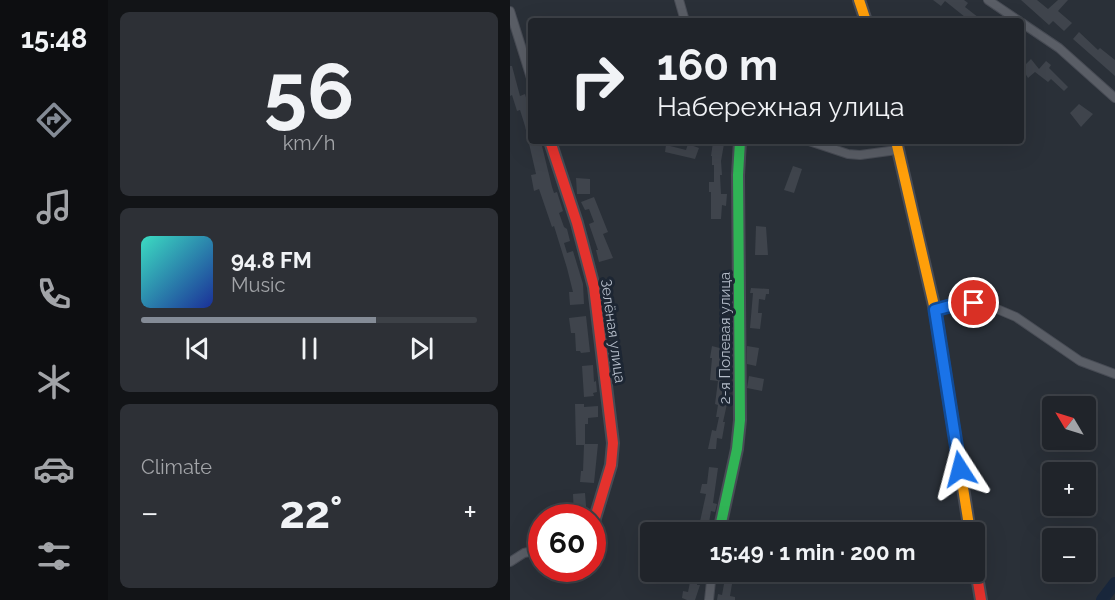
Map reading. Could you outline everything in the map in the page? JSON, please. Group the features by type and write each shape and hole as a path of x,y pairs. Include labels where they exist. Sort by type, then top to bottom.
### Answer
{"street":[{"path":"679,0 684,18"},
{"path":"859,0 865,18"},
{"path":"988,0 1014,18"},
{"path":"510,11 528,68"},
{"path":"1024,25 1059,48 1115,98"},
{"name":"Зелёная улица","path":"551,144 577,223 594,286 613,444 611,465 599,504"},
{"name":"2-я Полевая улица","path":"721,522 737,449 740,420 738,175 740,144"},
{"path":"818,144 848,154 860,155 897,145 935,310 968,522"},
{"path":"935,310 957,304 990,306 1016,317 1080,361 1115,374"},
{"path":"510,562 528,552"},
{"path":"709,600 711,582"},
{"path":"978,582 981,600"}],"building":[{"path":"933,0 964,0 968,3 965,7 979,18 966,18 945,1 941,6"},
{"path":"1021,0 1037,0 1048,9 1058,0 1068,0 1058,11 1072,23 1064,31 1053,21 1049,25"},
{"path":"1079,32 1098,50 1100,48 1115,60 1115,76 1073,39"},
{"path":"1031,59 1039,69 1046,61 1051,65 1049,68 1068,87 1064,91 1051,79 1048,82 1035,72 1028,78 1024,66"},
{"path":"510,66 512,66 520,96 525,94 528,104 528,139 520,110 517,111 512,95 510,96"},
{"path":"1079,104 1093,114 1081,127 1070,113"},
{"path":"529,144 544,144 542,146 552,187 554,193 557,192 563,211 559,213 570,241 564,243 567,253 573,251 583,284 584,304 570,305 569,292 573,292 567,268 539,189 534,191 531,175 536,174"},
{"path":"688,144 699,148 695,159 665,152 666,145 686,150"},
{"path":"713,144 724,144 721,161 722,175 720,175 721,194 727,194 726,206 722,205 721,219 711,219 709,182 714,182 714,165 712,165"},
{"path":"793,166 802,169 794,193 784,190"},
{"path":"576,178 590,179 590,194 577,194"},
{"path":"594,197 608,232 603,234 613,258 599,262 596,250 598,250 589,224 594,222 589,209 585,210 581,202"},
{"path":"756,226 766,227 768,255 755,255"},
{"path":"751,288 769,289 765,300 759,299 758,313 762,313 760,329 750,328 753,293 750,293"},
{"path":"586,316 590,352 581,353 576,351 575,333 571,333 569,318"},
{"path":"712,346 727,350 726,354 731,355 729,361 720,360 718,373 724,374 725,394 729,395 722,439 717,438 716,449 708,449 712,430 716,431 719,417 716,417 718,405 715,404 718,381 710,380"},
{"path":"747,346 759,348 756,366 747,364"},
{"path":"593,365 597,392 593,393 594,396 584,397 582,366"},
{"path":"749,376 764,379 762,391 747,388"},
{"path":"575,404 584,404 584,407 598,406 598,417 588,418 588,424 585,424 585,444 598,444 594,483 580,482 581,471 583,471 584,445 576,445"},
{"path":"709,467 718,468 713,503 717,504 715,512 711,511 709,522 700,522 706,494 700,493 702,484 707,484"},
{"path":"585,493 586,504 573,504 573,494"},
{"path":"690,582 697,582 697,585 700,585 695,600 682,598 683,591 688,592"},
{"path":"726,582 732,582 730,596 735,597 735,600 717,600 718,594 722,595 724,584"}],"waterway":[{"path":"1102,600 1115,583"}],"traffic: fast":[{"path":"721,522 737,449 740,420 738,175 740,144"}],"traffic: slow":[{"path":"859,0 865,18"},
{"path":"897,144 935,310 968,522"}],"traffic: jam":[{"path":"551,144 577,223 594,287 613,443 611,465 599,504"},
{"path":"978,582 981,600"}],"route":[{"path":"960,469 935,310 957,304 974,303"}]}
